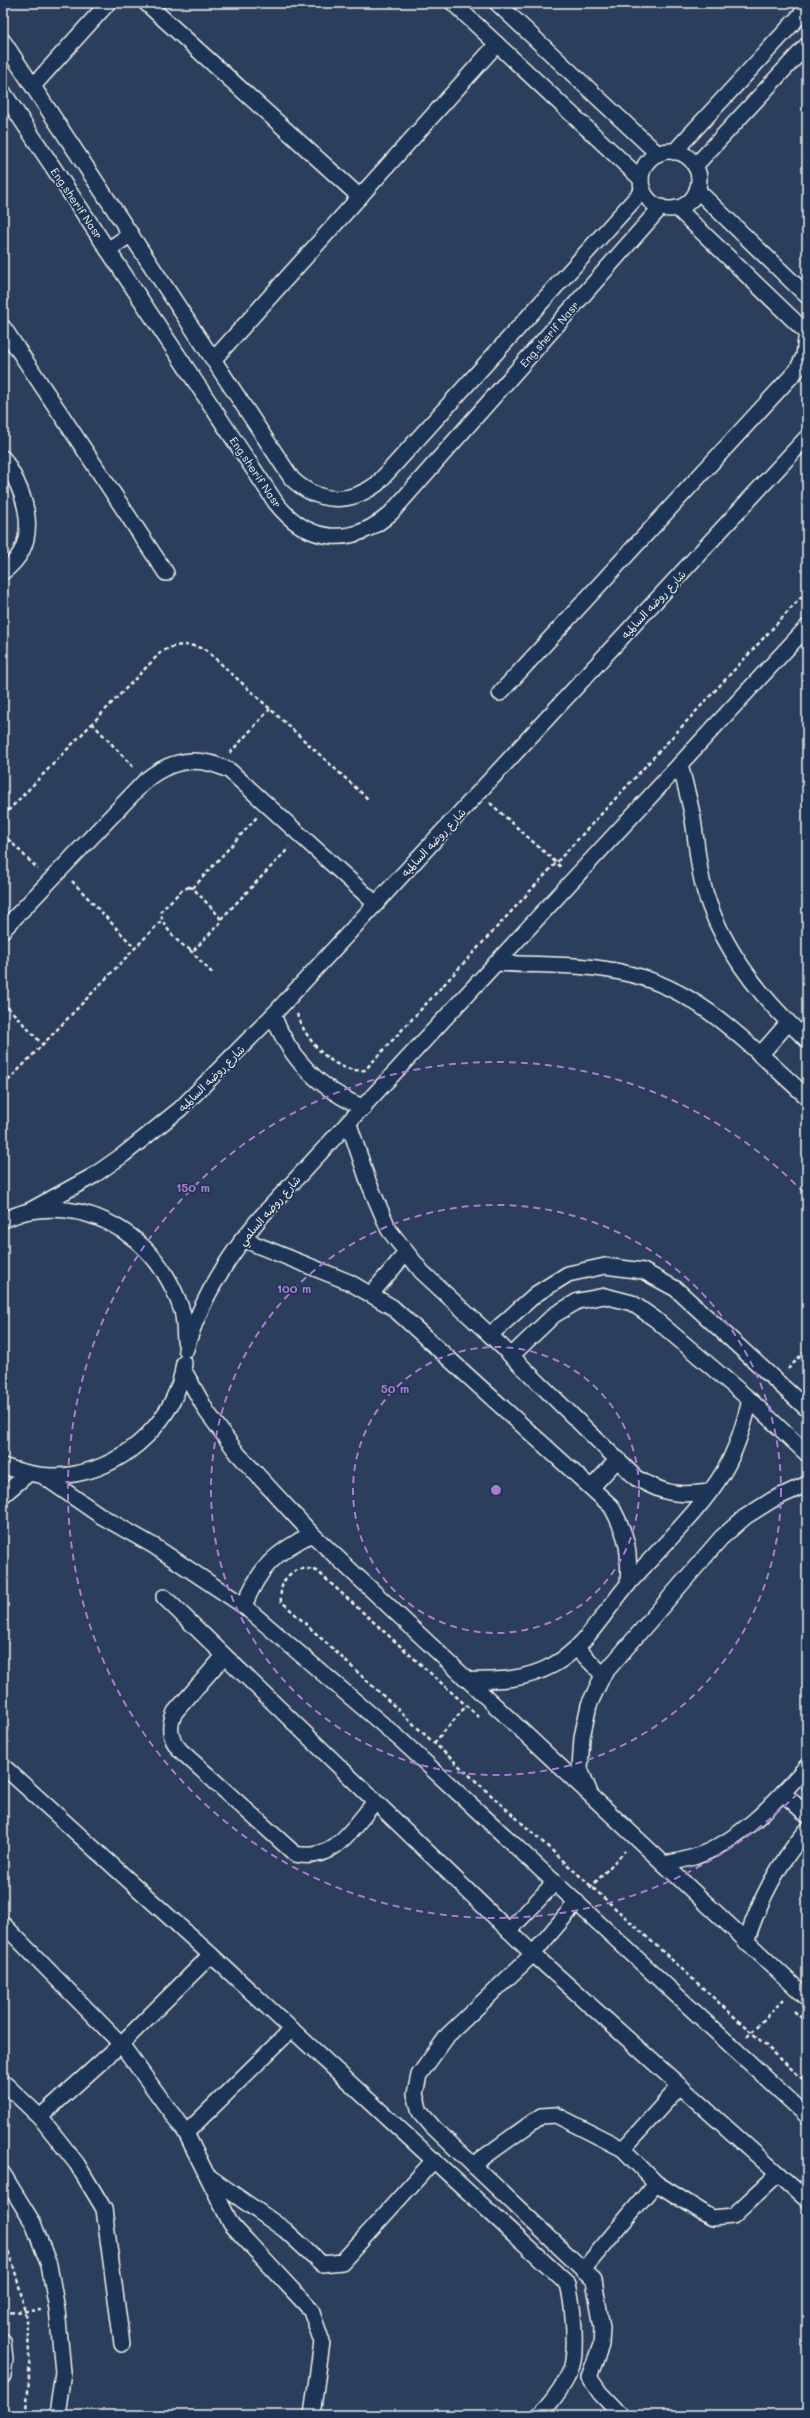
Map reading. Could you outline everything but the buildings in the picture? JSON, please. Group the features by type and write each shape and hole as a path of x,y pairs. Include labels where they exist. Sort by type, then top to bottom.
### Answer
{"street":[{"path":"33,86 108,3"},
{"path":"146,3 360,197"},
{"path":"3,41 292,479 302,488 314,495 340,500 354,497 377,484 642,185 646,164 658,154 674,152 687,156 695,166 699,182 697,190 689,202 677,208 661,207 650,200 642,185 453,3"},
{"path":"497,3 658,154"},
{"path":"674,152 807,8"},
{"path":"214,359 497,44"},
{"path":"695,166 807,45"},
{"name":"Eng.sherif Nasr","path":"3,92 285,514 310,531 339,536 367,530 391,512 661,207"},
{"path":"697,190 807,296"},
{"path":"500,693 797,370 804,356 807,331 677,208"},
{"path":"108,250 131,234"},
{"path":"3,327 166,573"},
{"name":"شارع روضه السالميه","path":"29,1211 93,1176 152,1133 273,1015 807,438"},
{"path":"3,458 19,485 24,498 29,524 24,548 18,558 3,572"},
{"path":"273,1015 290,1050 314,1079 346,1100 364,1108 807,627"},
{"path":"3,930 146,780 158,770 172,764 188,761 204,761 219,765 230,771 376,904"},
{"path":"680,764 692,815 696,854 705,892 719,928 747,976 761,995 807,1040"},
{"path":"496,963 590,967 630,974 669,988 705,1008 807,1097"},
{"path":"760,1055 788,1023"},
{"name":"شارع روضه السلمي","path":"186,1349 192,1327 206,1296 242,1239 276,1200 364,1108"},
{"path":"349,1124 368,1181 389,1230 422,1272 490,1335 636,1478 659,1490 684,1495 709,1492"},
{"path":"3,1220 29,1211 69,1210 107,1221 141,1243 166,1273 182,1310 186,1349 183,1368 174,1399 156,1426 133,1448 100,1467 75,1474 36,1475 3,1466"},
{"path":"242,1239 349,1282 392,1307 592,1487 611,1506 624,1530 630,1557 628,1585"},
{"path":"371,1294 406,1252"},
{"path":"490,1335 536,1294 568,1274 605,1266 643,1271 676,1289 807,1409"},
{"path":"511,1356 554,1315 578,1301 605,1296 632,1303 644,1311 750,1400 807,1454"},
{"path":"183,1368 207,1412 238,1454 312,1534 807,1998"},
{"path":"448,1662 468,1680 497,1682 533,1674 553,1665 577,1648 628,1585 709,1492 724,1471 736,1448 750,1400"},
{"path":"592,1487 618,1459"},
{"path":"3,1495 36,1475"},
{"path":"36,1475 101,1516 154,1546 244,1606 421,1758 807,2116"},
{"path":"591,1796 580,1769 582,1737 589,1705 603,1676 721,1538 745,1517 772,1500 807,1484"},
{"path":"244,1606 253,1582 269,1561 289,1545 312,1534"},
{"path":"164,1597 533,1954 807,2200"},
{"path":"577,1648 603,1676"},
{"path":"224,1656 175,1712 170,1726 170,1734 181,1751 295,1854 320,1855 335,1847 375,1802"},
{"path":"3,1766 292,2029 568,2284 572,2300 573,2362 554,2401 539,2415"},
{"path":"664,1864 695,1857 727,1840 757,1819 807,1766"},
{"path":"783,1793 807,1815"},
{"path":"746,1942 756,1909 772,1878 791,1848 807,1830"},
{"path":"509,1931 556,1882"},
{"path":"577,1902 533,1954 448,2035 419,2075 415,2094 420,2112 473,2165 594,2280 602,2328 601,2345 589,2377 600,2393 621,2415"},
{"path":"3,1924 121,2044 186,2133 231,2224 312,2310 322,2342 312,2415"},
{"path":"40,2117 121,2044 211,1955"},
{"path":"186,2133 292,2029"},
{"path":"3,2082 40,2117 77,2164 104,2209 122,2344"},
{"path":"623,2149 680,2086"},
{"path":"473,2165 541,2116 556,2115 623,2149 656,2183 712,2218 733,2216 778,2174"},
{"path":"207,2176 285,2230 322,2264 342,2262 434,2160"},
{"path":"3,2174 33,2223 49,2265 57,2309 63,2372 57,2415"},
{"path":"583,2270 656,2183"},
{"path":"3,2341 5,2359 3,2376"}],"path":[{"path":"298,1008 297,1015 303,1029 316,1047 337,1063 350,1068 366,1070 555,862 807,591"},
{"path":"3,816 161,652 174,645 190,644 206,650 368,799"},
{"path":"219,765 270,709"},
{"path":"92,723 146,780"},
{"path":"479,794 574,879"},
{"path":"193,888 267,805"},
{"path":"3,834 50,880"},
{"path":"190,950 197,948 221,924 221,919 301,836"},
{"path":"60,869 135,948"},
{"path":"213,974 161,921 160,911 185,888 193,888 221,919"},
{"path":"3,1086 161,921"},
{"path":"3,1002 43,1044"},
{"path":"777,1382 807,1349"},
{"path":"484,1721 317,1570 310,1568 296,1570 285,1578 282,1585 282,1601 434,1743 807,2083"},
{"path":"421,1758 479,1690"},
{"path":"577,1902 636,1839"},
{"path":"618,1846 630,1857"},
{"path":"735,2049 795,1987"},
{"path":"777,1995 787,2005"},
{"path":"792,2010 807,2023"},
{"path":"3,2239 20,2285 25,2312 30,2363 25,2415"},
{"path":"3,2313 57,2309"}]}
